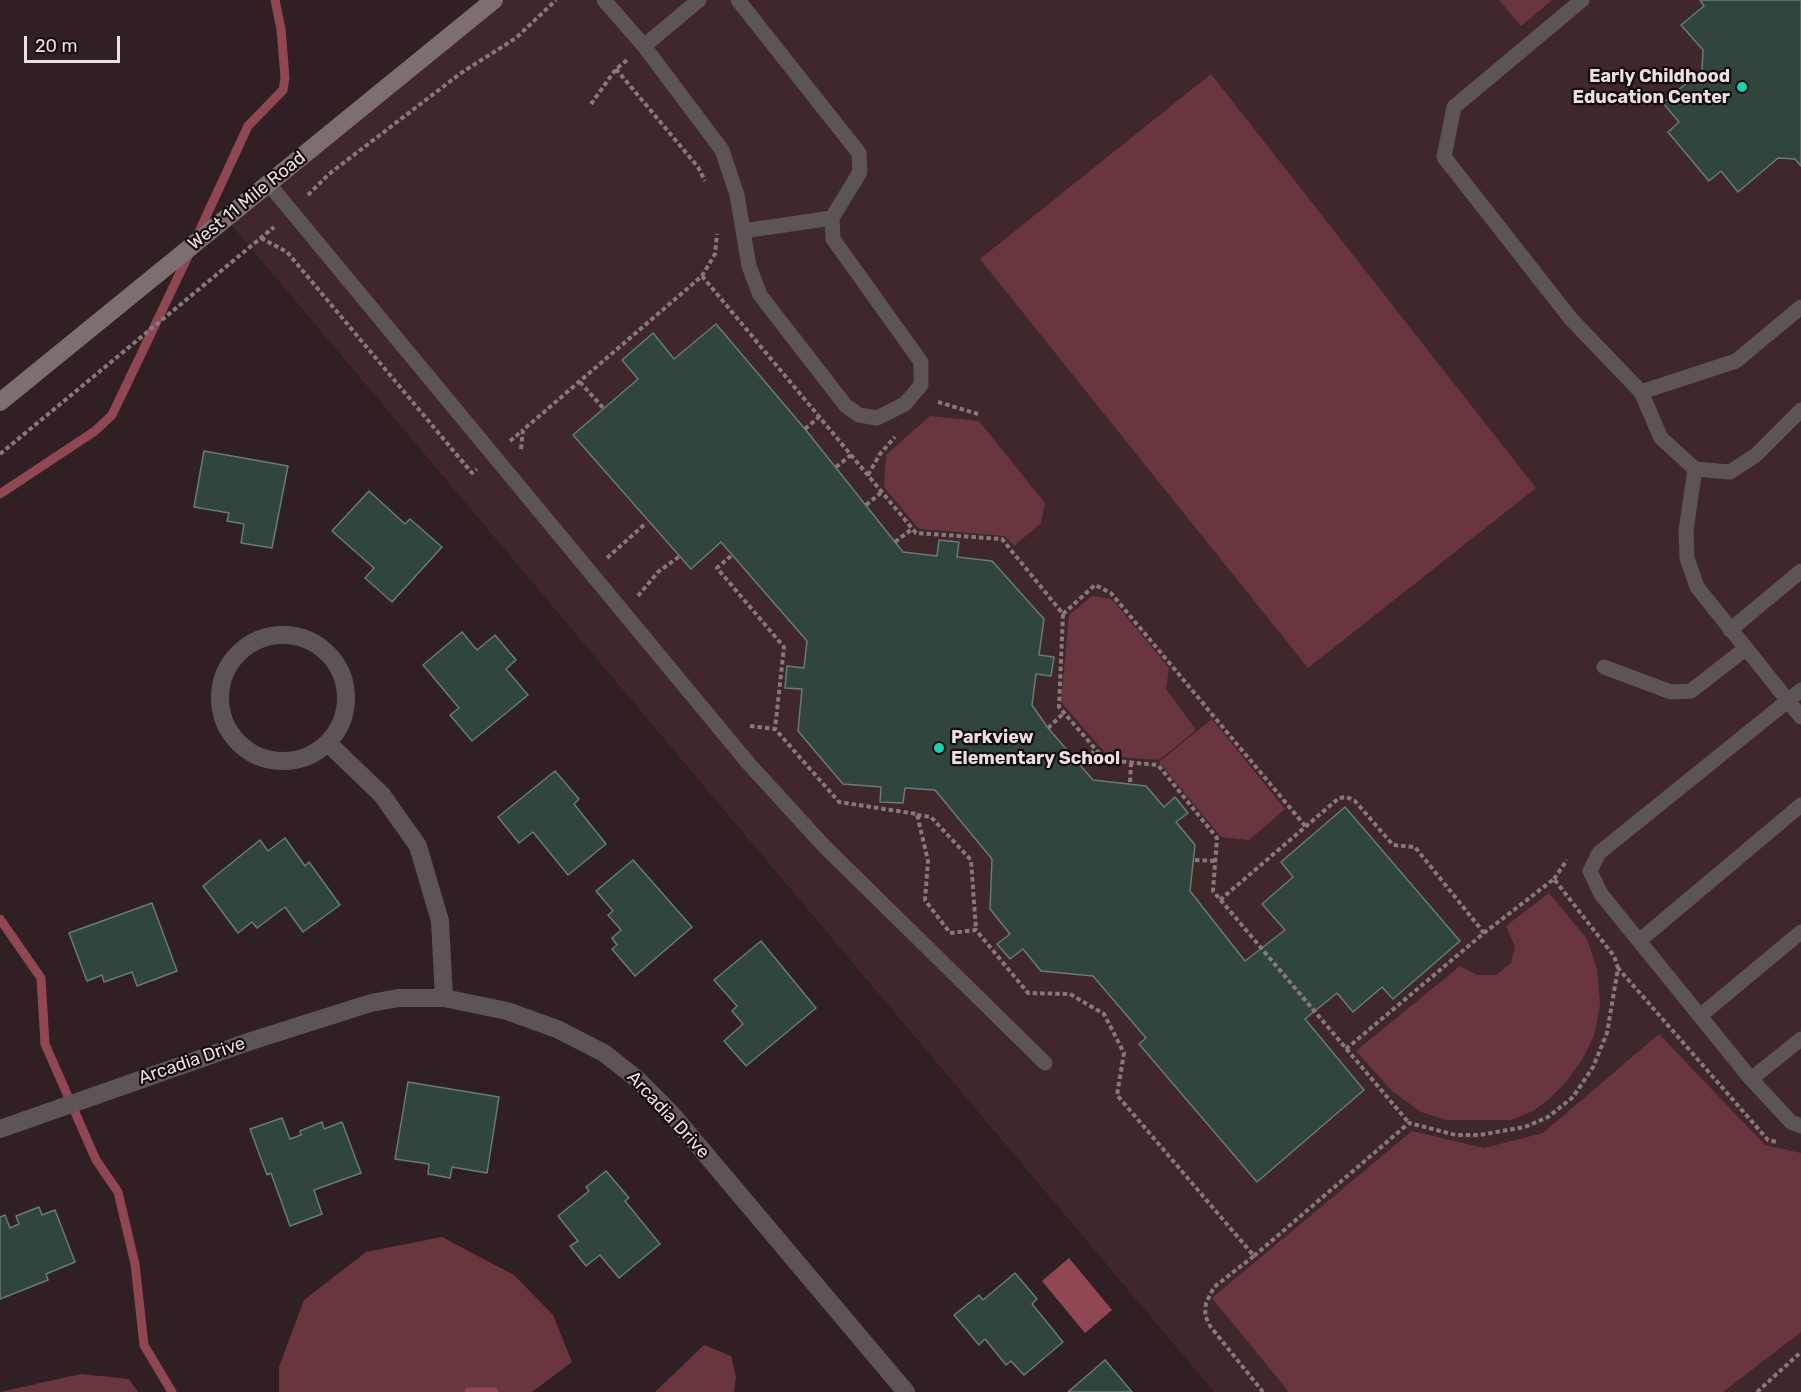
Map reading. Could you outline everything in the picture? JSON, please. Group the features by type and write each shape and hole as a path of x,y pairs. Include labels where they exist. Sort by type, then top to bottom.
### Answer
{"street":[{"name":"West 11 Mile Road","path":"0,402 494,0"},
{"path":"273,635 292,635 312,641 328,653 340,669 346,688 346,698 339,727 328,743 309,756 288,761 266,759 246,750 230,734 221,715 219,692 225,671 237,653 254,641 273,635"},
{"path":"328,743 382,795 418,846 440,921 444,998"},
{"name":"Arcadia Drive","path":"0,1128 346,1010 398,998 444,998 507,1011 557,1029 604,1053 637,1079 670,1112 906,1392"}],"lane":[{"path":"604,0 644,46 722,150 737,195 749,266 760,295 846,406 859,415 877,418 905,404 921,385 921,362 833,239 832,218 860,172 859,153 738,0"},
{"path":"644,46 699,0"},
{"path":"1582,0 1454,107 1444,157 1571,319 1641,392 1661,438 1695,468 1730,472 1756,454 1801,410"},
{"path":"268,183 749,764 825,847 1045,1063"},
{"path":"743,231 832,218"},
{"path":"1641,392 1736,361 1801,307"},
{"path":"1695,468 1686,530 1687,558 1697,587 1801,717"},
{"path":"1730,630 1801,571"},
{"path":"1604,667 1671,692 1691,691 1745,649"},
{"path":"1801,690 1599,853 1590,871 1597,886 1639,941 1751,1079 1791,1122 1801,1126"},
{"path":"1639,941 1801,805"},
{"path":"1700,1016 1801,932"},
{"path":"1751,1079 1801,1039"}],"path":[{"path":"591,104 616,69 644,46"},
{"path":"616,69 698,167 707,184"},
{"path":"522,454 520,447 523,430 702,276 715,254 717,232"},
{"path":"702,276 916,533 1002,539 1063,614 1059,707 1105,760 1158,765 1184,801 1217,838 1213,891 1409,1123 1456,1135 1479,1135 1525,1127 1548,1117 1572,1097 1593,1067 1607,1033 1618,968"},
{"path":"580,382 604,409"},
{"path":"805,429 819,417"},
{"path":"836,467 851,455"},
{"path":"866,506 882,492"},
{"path":"606,559 644,525"},
{"path":"895,542 912,529"},
{"path":"599,550 612,566"},
{"path":"638,596 658,572 680,556"},
{"path":"731,556 717,568 784,647 775,729"},
{"path":"1063,614 1095,585 1111,593 1306,827"},
{"path":"631,589 645,605"},
{"path":"1048,728 1064,713"},
{"path":"745,725 775,729 838,802 932,817 971,860 976,930 1028,993 1070,994 1104,1014 1124,1053 1117,1095 1254,1256"},
{"path":"1079,764 1096,750"},
{"path":"1130,782 1131,763"},
{"path":"1220,900 1339,798 1347,797 1355,801 1393,845 1415,847 1484,933"},
{"path":"917,814 928,861 925,900 951,933 976,930"},
{"path":"1195,860 1215,861"},
{"path":"1346,1049 1484,933 1554,879 1614,956 1618,968 1768,1140 1786,1143"},
{"path":"1263,1392 1210,1326 1206,1315 1206,1303 1214,1287 1254,1256 1409,1123"},
{"path":"1757,1392 1801,1352"}],"shaded area":[{"path":"489,0 1801,0 1801,1392 1214,1392 224,216"},
{"path":"1499,0 1552,0 1521,26"},
{"path":"1211,74 1536,488 1308,668 980,259"},
{"path":"930,416 979,421 1045,503 1041,523 1014,546 1005,536 919,529 884,487 886,455"},
{"path":"1092,596 1112,599 1169,668 1166,689 1196,730 1159,760 1108,756 1061,702 1069,615"},
{"path":"1212,719 1285,809 1249,840 1221,837 1159,762"},
{"path":"1549,893 1587,939 1597,969 1600,1004 1595,1033 1582,1060 1565,1083 1548,1100 1533,1111 1511,1120 1447,1120 1421,1112 1392,1091 1356,1051 1460,966 1477,975 1496,975 1511,963 1515,947 1506,926"},
{"path":"1659,1034 1765,1145 1801,1153 1801,1332 1723,1392 1289,1392 1212,1298 1412,1131 1484,1148 1543,1133"},
{"path":"442,1237 514,1275 553,1315 572,1362 532,1392 279,1392 279,1367 304,1300 366,1252"},
{"path":"1069,1258 1112,1310 1085,1333 1042,1281"},
{"path":"704,1345 731,1356 736,1377 734,1392 655,1392"},
{"path":"81,1374 129,1379 138,1392 0,1392"}],"building":[{"name":"Early Childhood Education Center","path":"1700,0 1801,0 1801,166 1795,159 1778,158 1738,192 1721,171 1709,181 1668,132 1679,122 1663,103 1702,70 1703,50 1681,25 1704,6"},
{"name":"Parkview Elementary School","path":"716,324 805,429 903,552 937,556 939,540 959,542 957,557 992,561 1044,619 1039,655 1054,657 1051,676 1036,674 1032,705 1048,728 1093,780 1146,786 1164,807 1175,797 1188,813 1176,822 1195,845 1190,891 1245,961 1285,930 1262,904 1293,877 1281,862 1345,807 1460,941 1393,999 1382,987 1353,1012 1337,993 1305,1019 1364,1090 1257,1182 1139,1044 1146,1038 1093,976 1041,971 1023,949 1010,959 997,944 1010,934 990,909 992,859 935,790 905,788 903,803 880,802 881,787 843,784 798,731 802,689 785,688 787,666 804,668 807,641 721,542 691,569 573,435 638,379 622,360 653,333 674,359"},
{"path":"204,451 288,466 272,548 241,543 244,524 227,521 229,513 194,507"},
{"path":"369,491 405,524 410,519 442,547 392,602 365,578 374,568 332,531"},
{"path":"462,632 477,650 495,635 516,660 506,669 528,695 472,741 450,715 459,708 423,665"},
{"path":"555,771 579,799 574,804 606,844 568,875 533,832 519,843 498,817"},
{"path":"285,838 305,866 309,862 340,905 303,932 285,907 257,928 252,922 238,933 203,886 260,840 268,851"},
{"path":"633,860 692,927 635,976 612,949 617,945 612,938 621,930 608,915 613,911 596,891"},
{"path":"152,903 177,971 137,986 132,972 104,982 102,975 87,981 69,933"},
{"path":"761,941 816,1008 746,1066 724,1041 743,1024 732,1011 737,1006 714,980"},
{"path":"408,1082 499,1097 487,1173 452,1167 450,1178 428,1174 429,1164 395,1159"},
{"path":"282,1118 290,1139 301,1135 300,1131 322,1122 324,1129 342,1122 361,1173 314,1190 322,1214 290,1226 271,1173 267,1175 250,1129"},
{"path":"606,1171 629,1198 625,1201 660,1244 619,1278 600,1255 586,1266 570,1246 578,1241 558,1216 589,1191 586,1187"},
{"path":"39,1207 42,1215 55,1210 75,1262 46,1274 48,1280 0,1299 0,1217 5,1215 10,1228 19,1224 16,1216"},
{"path":"1015,1273 1037,1299 1032,1304 1063,1342 1024,1375 1011,1361 1006,1365 985,1339 979,1345 954,1315 979,1295 983,1300"},
{"path":"1105,1360 1132,1392 1068,1392"}],"waterway":[{"path":"197,236 248,126 283,90 285,78 281,29 275,0"},
{"path":"0,494 95,431 112,415 189,254"},
{"path":"0,919 41,978 45,1044 96,1160 118,1192 135,1264 144,1345 172,1392"},
{"path":"469,1392 494,1392"}],"place":[{"name":"Early Childhood Education Center","path":"1742,87"},
{"name":"Parkview Elementary School","path":"939,748"}]}
